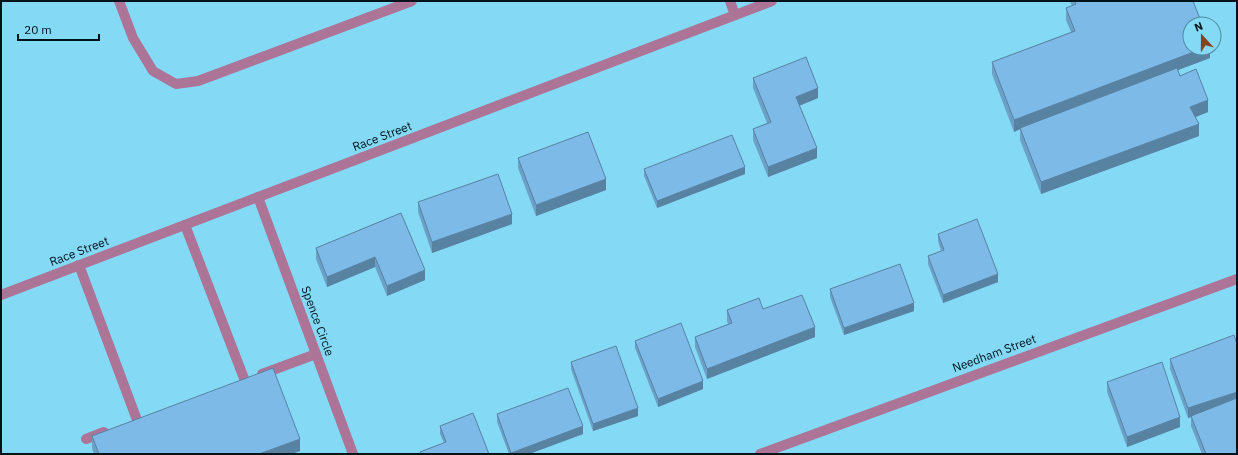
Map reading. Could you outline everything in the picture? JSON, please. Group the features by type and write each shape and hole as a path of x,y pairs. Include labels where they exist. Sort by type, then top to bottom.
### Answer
{"street":[{"path":"119,1 133,38 153,71 176,84 198,82 412,1"},
{"path":"730,1 735,15"},
{"name":"Race Street","path":"1,295 772,1"},
{"name":"Spence Circle","path":"258,197 353,454"},
{"path":"184,225 242,382 316,354"},
{"path":"79,265 137,420"},
{"name":"Needham Street","path":"760,454 1237,279"},
{"path":"86,439 115,428"}],"building":[{"path":"1075,1 1193,1 1199,16 1182,16 1183,56 1014,120 992,62 1075,31 1066,8 1076,4"},
{"path":"806,57 818,88 796,97 817,148 768,167 753,129 771,122 753,78"},
{"path":"1177,68 1180,76 1196,69 1208,100 1190,107 1199,124 1041,182 1020,128"},
{"path":"588,132 606,179 536,205 518,158"},
{"path":"732,135 745,167 657,201 644,169"},
{"path":"498,174 512,214 432,242 418,202"},
{"path":"401,213 425,270 387,286 375,257 327,277 316,248"},
{"path":"977,219 998,274 943,295 928,256 944,250 938,234"},
{"path":"900,264 914,303 844,328 830,289"},
{"path":"802,295 815,327 707,369 695,337 732,323 727,310 759,298 763,309"},
{"path":"681,323 703,381 658,399 635,341"},
{"path":"1234,335 1237,344 1237,392 1188,408 1170,359"},
{"path":"616,346 638,408 593,424 571,362"},
{"path":"1162,362 1180,417 1127,437 1107,382"},
{"path":"273,368 300,439 259,454 99,454 92,436"},
{"path":"568,388 583,426 511,453 497,414"},
{"path":"1237,398 1237,454 1206,454 1191,416"},
{"path":"473,413 489,454 421,454 420,452 446,442 440,426"}]}
